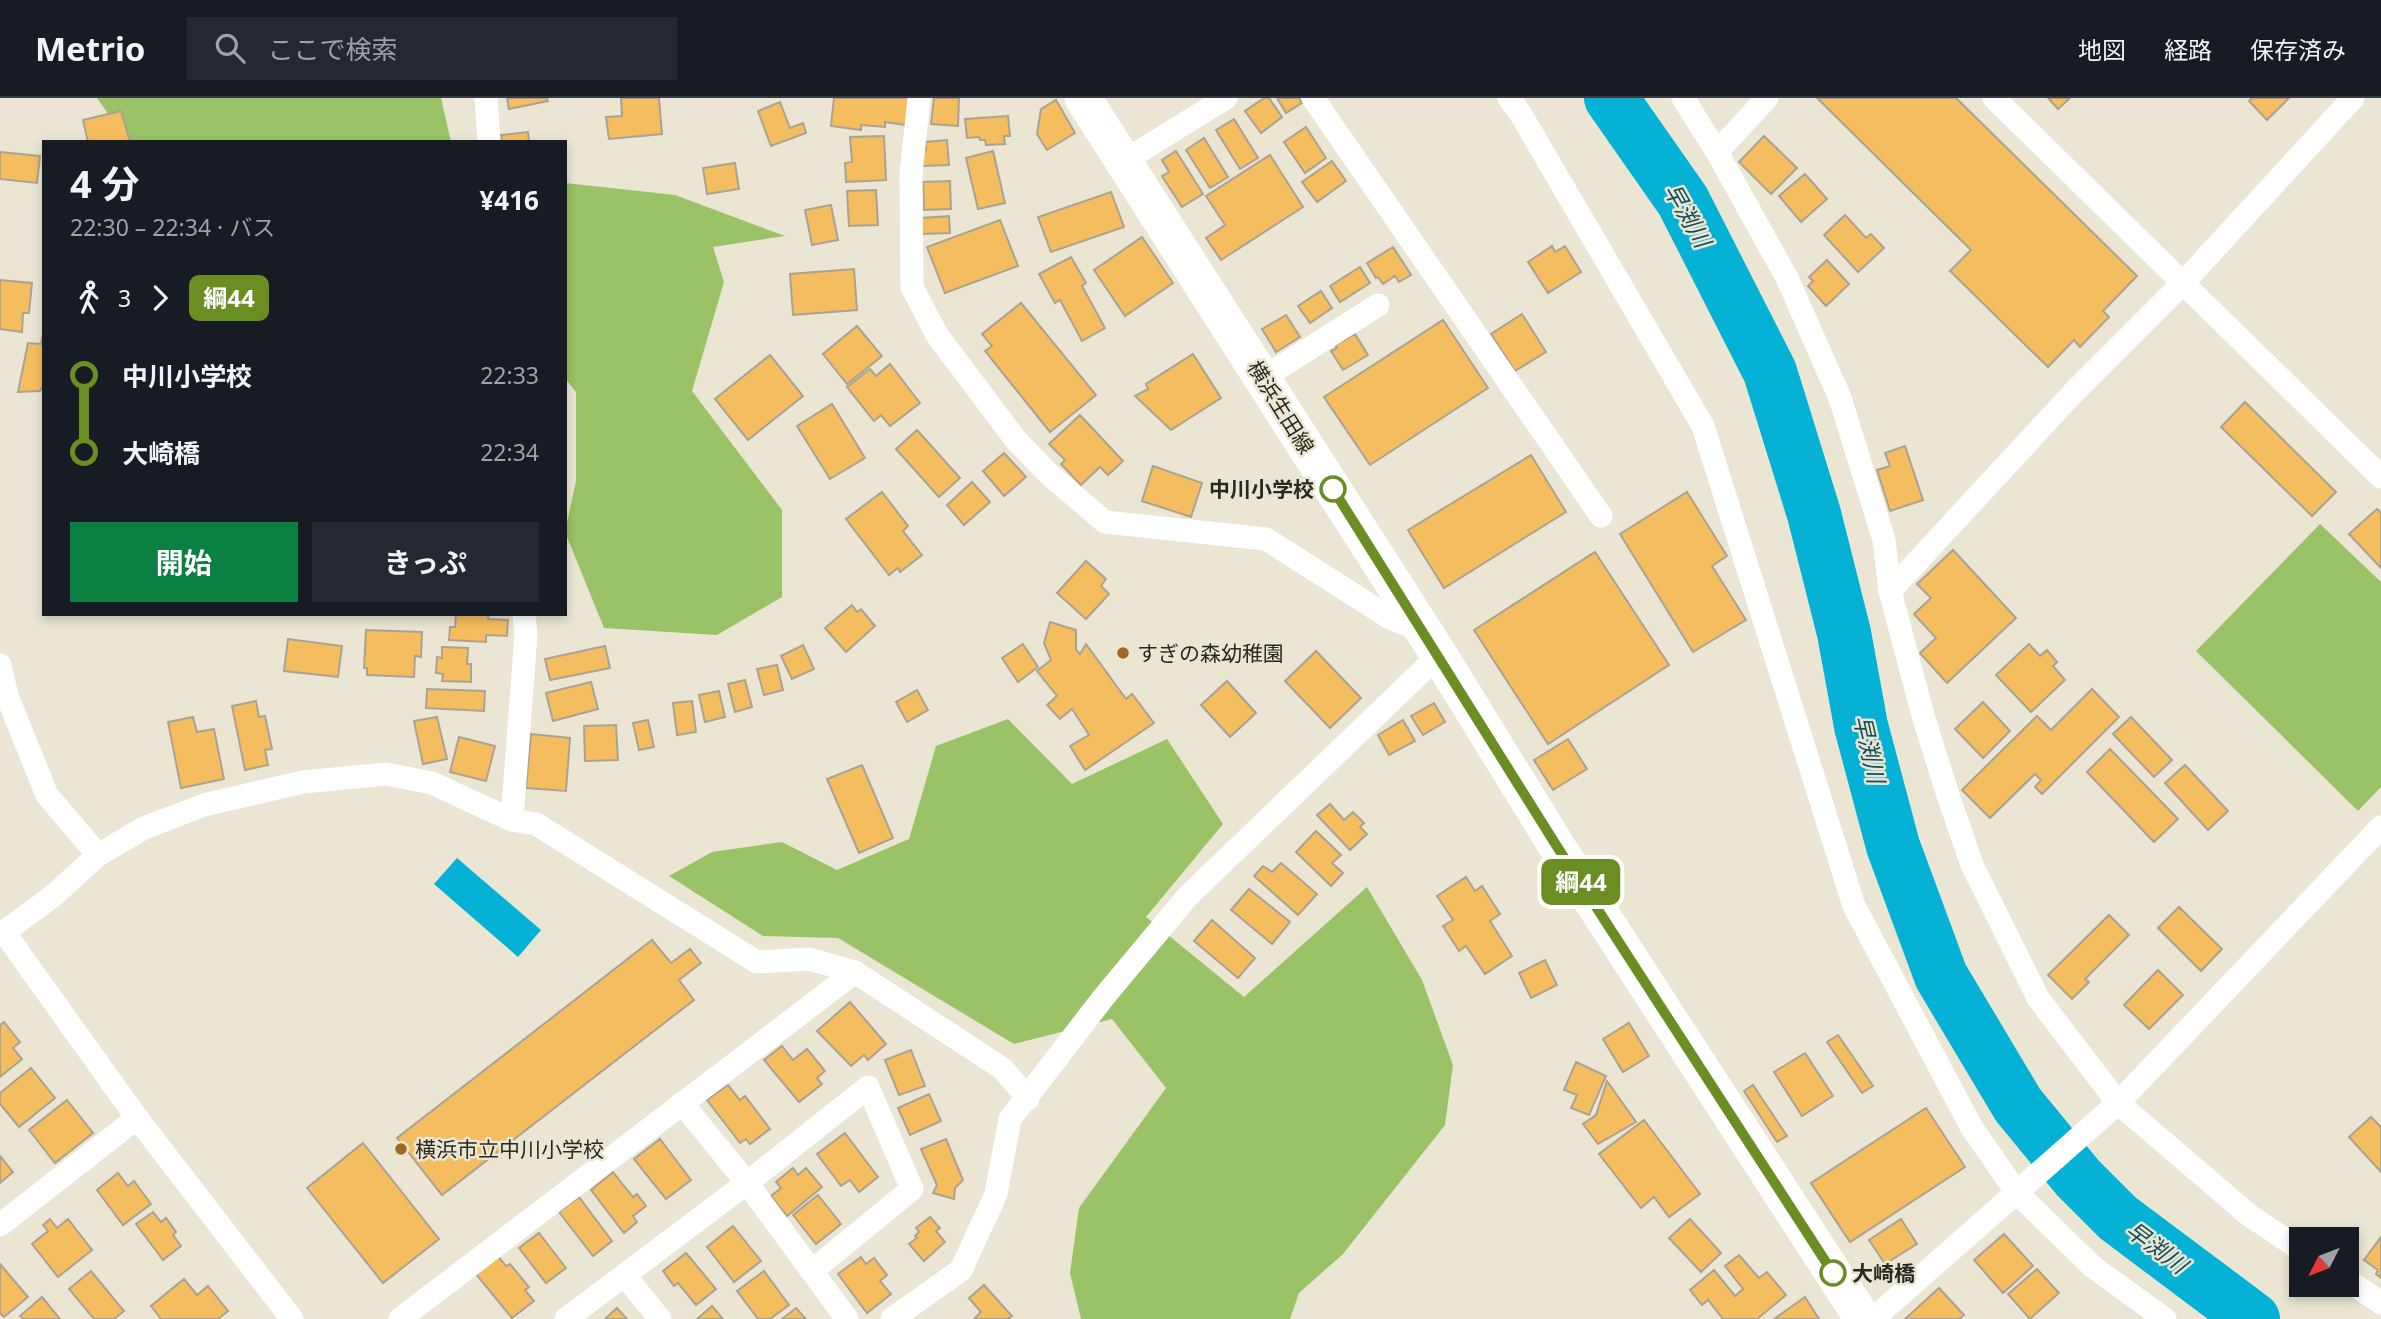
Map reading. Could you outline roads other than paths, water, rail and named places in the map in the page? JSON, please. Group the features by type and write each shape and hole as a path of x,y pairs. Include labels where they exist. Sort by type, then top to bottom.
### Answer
{"main road":[{"name":"横浜生田線","path":"1083,98 1431,643 1556,845 1863,1319"}],"street":[{"path":"486,98 489,140"},
{"path":"892,1319 961,1270 996,1194 1010,1119 1103,998 1188,896 1431,643 1266,540 1105,522 1051,476 1016,440 937,335 912,287 911,174 919,98"},
{"path":"1124,160 1226,98"},
{"path":"1313,98 1601,516"},
{"path":"1509,98 1703,426 1854,905 1972,1128 2022,1189 2093,1267 2165,1319"},
{"path":"1683,98 1717,152 1787,278 1840,398 1884,540 1890,591 1924,719 1972,865 2038,998 2114,1106 2249,1215 2289,1242"},
{"path":"1717,152 1767,98"},
{"path":"1994,98 2381,477"},
{"path":"1890,591 2073,393 2183,283 2353,98"},
{"path":"1263,378 1378,304"},
{"path":"512,820 526,634 524,616"},
{"path":"0,665 7,696 47,795 97,855"},
{"path":"292,1319 137,1118 2,934 53,896 97,855 144,828 204,805 303,782 386,774 432,783 512,820 536,824 757,962 809,959 855,972 1003,1069 1028,1099"},
{"path":"1874,1319 2114,1106 2381,827"},
{"path":"400,1319 855,972"},
{"path":"566,1319 747,1183 868,1087 912,1189 812,1271"},
{"path":"682,1103 747,1183 847,1319"},
{"path":"0,1225 137,1118"},
{"path":"625,1276 660,1319"},
{"path":"2359,1288 2381,1303"}],"water":[{"path":"457,858 541,930 518,957 434,884"}],"waterway":[{"name":"早渕川","path":"1611,98 1683,201 1770,372 1814,514 1844,633 1861,726 1893,846 1941,976 2018,1105 2078,1178 2118,1218 2253,1319"}],"place":[{"name":"中川小学校","path":"1333,489"},
{"name":"すぎの森幼稚園","path":"1123,653"},
{"name":"横浜市立中川小学校","path":"401,1149"},
{"name":"大崎橋","path":"1833,1273"}]}
